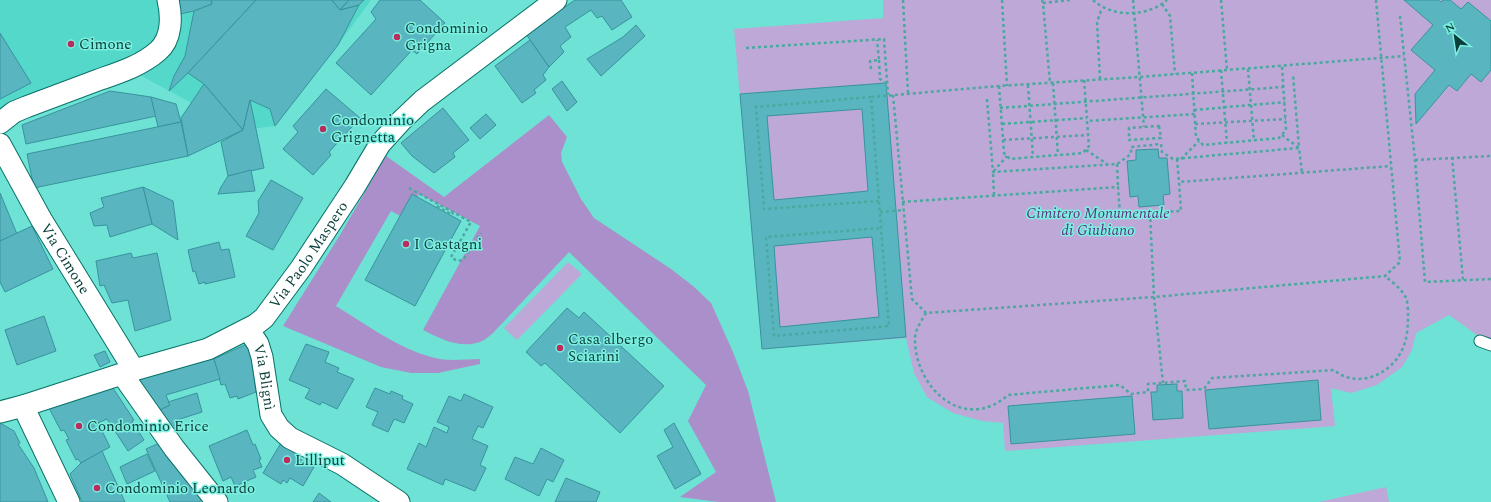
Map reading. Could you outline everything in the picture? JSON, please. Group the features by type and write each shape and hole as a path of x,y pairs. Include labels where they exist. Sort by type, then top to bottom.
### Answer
{"street":[{"path":"0,123 14,112 133,67 158,51 164,42 170,27 170,9 168,0"},
{"name":"Via Paolo Maspero","path":"0,412 208,349 248,329 264,318 296,274 355,186 380,144 401,121 422,101 556,0"},
{"name":"Via Cimone","path":"0,144 128,372 174,448 217,502"},
{"name":"Via Blignì","path":"248,329 258,344 262,357 271,416 279,428 290,438 342,464 399,502"},
{"path":"23,406 69,502"}],"lane":[{"path":"1480,341 1491,344"}],"path":[{"path":"903,0 908,94"},
{"path":"1002,0 1007,86"},
{"path":"1058,155 1043,1 1070,0"},
{"path":"1093,0 1102,8 1122,13 1147,11 1167,0"},
{"path":"1133,0 1144,127"},
{"path":"1221,0 1227,70"},
{"path":"893,95 912,299 926,312 1154,297 1385,276 1400,262 1380,59 1376,0"},
{"path":"1162,4 1170,16 1175,74"},
{"path":"1100,79 1097,22 1102,8"},
{"path":"1400,16 1415,160 1425,282 1491,279"},
{"path":"877,39 880,79 887,84"},
{"path":"746,48 884,39 888,95"},
{"path":"879,200 764,209 756,107 999,86 1248,69 1404,56"},
{"path":"871,69 870,61 878,60"},
{"path":"1192,73 1196,137 1203,145 1279,138 1282,135 1286,130 1286,119 1282,66"},
{"path":"1248,69 1254,141"},
{"path":"1222,70 1227,143"},
{"path":"1293,74 1302,173"},
{"path":"999,86 1004,153 1010,158 1033,157 1083,153 1089,146 1084,80"},
{"path":"1028,84 1033,157"},
{"path":"1000,108 1283,87"},
{"path":"871,97 889,326 774,336 766,237 881,228"},
{"path":"987,99 994,195"},
{"path":"1194,110 1285,102"},
{"path":"1002,124 1055,120 1194,114"},
{"path":"1195,124 1286,119"},
{"path":"1159,126 1161,138 1130,140 1129,128 1144,127 1159,126"},
{"path":"1003,140 1088,135"},
{"path":"1282,135 1299,148"},
{"path":"1146,139 1146,146"},
{"path":"1181,158 1199,141"},
{"path":"993,172 1117,164 1131,154 1131,147 1161,144 1162,152 1173,159 1299,148"},
{"path":"1086,150 1107,165"},
{"path":"993,172 1007,156"},
{"path":"1415,160 1491,156"},
{"path":"1452,157 1463,280"},
{"path":"1117,164 1120,214 1181,211 1177,159"},
{"path":"1178,182 1391,166"},
{"path":"902,202 1118,187"},
{"path":"409,188 471,222 451,257 457,261 463,260 481,233"},
{"path":"437,206 452,215 453,212"},
{"path":"880,212 903,210"},
{"path":"1150,213 1154,297 1163,383"},
{"path":"926,312 914,336 921,371 929,385 938,396 950,403 964,408 981,410 994,405 1008,395 1120,385 1131,394 1148,392 1148,384 1185,381 1186,390 1204,388 1212,378 1334,370 1342,376 1352,379 1375,376 1394,362 1401,352 1408,327 1406,298 1399,288 1385,276"}],"shaded area":[{"path":"0,0 371,0 275,126 241,130 129,69 0,124"},
{"path":"549,115 567,137 561,153 562,162 581,199 594,218 671,269 693,286 711,303 733,352 748,391 776,502 719,502 680,497 716,472 688,421 706,385 569,252 493,333 482,341 473,344 458,344 444,340 423,330 480,226 419,194 404,218 391,211 336,306 386,337 412,350 440,359 480,359 480,364 438,373 411,373 381,367 283,326 340,235 386,156 444,197"}],"green space":[{"name":"Cimitero Monumentale di Giubiano","path":"883,0 1491,0 1491,340 1484,340 1449,315 1416,333 1412,350 1402,367 1377,385 1351,393 1331,388 1335,426 1005,451 1003,423 982,421 953,413 927,397 914,373 906,338 762,349 734,29 883,18"},
{"path":"568,262 582,274 517,340 504,328"},
{"path":"1386,487 1389,502 1319,502"}],"building":[{"path":"175,0 211,0 212,4 194,11 180,14"},
{"path":"211,0 256,0 188,73 169,91 174,76 185,56 194,11 212,4"},
{"path":"256,0 332,0 340,10 359,5 338,45 275,126 270,109 250,100 243,130 204,84 188,73"},
{"path":"332,0 349,0 340,10"},
{"path":"349,0 364,0 359,5 340,10"},
{"name":"Condominio Grigna","path":"380,0 420,0 445,23 417,54 412,50 371,95 336,63 376,19 371,12"},
{"path":"575,0 621,0 632,17 612,30 602,16 597,18 591,10 565,27 571,37 560,46 564,52 549,67 526,34"},
{"path":"1404,0 1438,0 1441,2 1443,0 1450,0 1461,9 1468,2 1491,21 1491,70 1481,82 1471,74 1457,91 1449,85 1416,124 1415,94 1435,70 1411,50 1433,25"},
{"path":"636,25 645,36 601,76 587,59 623,37"},
{"path":"0,33 31,83 0,99"},
{"path":"530,40 549,67 543,75 546,80 534,90 536,93 522,103 495,66"},
{"path":"562,81 577,102 567,111 552,89"},
{"path":"886,83 906,337 762,349 740,94","holes":["862,109 868,191 774,200 767,116","872,237 879,317 780,327 774,246"]},
{"path":"204,84 243,130 188,156 181,118"},
{"name":"Condominio Grignetta","path":"326,89 360,118 329,152 331,155 313,175 283,149 298,132 293,126"},
{"path":"110,91 151,97 156,116 26,144 22,125"},
{"path":"151,97 176,104 181,122 158,127"},
{"path":"250,100 264,168 228,176 221,142 243,130"},
{"path":"443,108 469,140 453,153 455,157 434,173 412,156 401,143"},
{"path":"486,114 496,125 480,139 470,128"},
{"path":"181,122 188,156 34,188 27,154"},
{"path":"1158,149 1159,158 1167,158 1170,194 1163,195 1164,205 1139,207 1138,196 1130,197 1127,161 1136,160 1136,150"},
{"path":"251,170 255,191 218,194 228,176"},
{"path":"271,180 303,198 273,250 246,236 259,213 258,201"},
{"path":"143,187 173,201 178,240 152,224"},
{"path":"143,187 152,224 110,237 107,225 94,226 90,213 104,207 101,198"},
{"path":"0,193 17,234 0,241"},
{"path":"412,194 461,221 415,306 365,280"},
{"path":"32,226 53,269 5,292 0,282 0,241"},
{"path":"219,242 221,250 229,249 235,277 199,284 195,271 193,272 188,250"},
{"path":"131,253 133,258 157,253 171,320 135,331 128,300 112,303 104,285 100,286 96,261"},
{"path":"567,308 579,318 584,312 664,386 620,433 545,363 541,366 526,352"},
{"path":"44,316 56,351 17,365 5,330"},
{"path":"249,343 256,392 238,399 237,396 230,398 225,384 221,385 214,359"},
{"path":"306,344 329,352 325,362 339,368 337,372 354,379 337,409 322,402 320,405 305,398 310,389 289,380"},
{"path":"105,351 110,362 100,367 94,355"},
{"path":"213,356 220,379 166,395 170,405 156,412 137,380"},
{"path":"1318,380 1321,420 1209,429 1205,390"},
{"path":"1177,384 1177,391 1182,391 1183,418 1153,420 1151,392 1157,392 1157,385"},
{"name":"Condominio Erice","path":"111,385 134,420 132,421 144,440 128,451 107,419 98,423 110,447 81,463 78,459 76,460 66,440 69,439 64,430 61,431 49,408"},
{"path":"375,388 390,394 391,391 403,396 402,399 413,404 404,423 394,419 388,432 372,425 378,412 366,407"},
{"path":"197,393 202,412 177,420 180,425 171,431 158,411 170,405 168,402"},
{"path":"464,394 493,407 483,428 478,426 472,439 488,446 480,465 486,468 475,491 445,479 443,485 407,469 419,443 426,447 434,427 447,433 449,427 437,422 449,396 461,401"},
{"path":"1132,396 1135,434 1011,444 1008,406"},
{"path":"0,423 14,431 20,443 18,444 34,468 48,502 0,502"},
{"path":"674,423 701,474 675,489 657,456 673,447 664,430"},
{"path":"247,430 253,445 255,444 261,459 259,460 262,467 253,470 256,477 235,486 231,477 223,481 209,446"},
{"path":"164,441 206,498 199,502 170,502 146,449"},
{"path":"281,443 300,455 298,458 314,467 303,486 290,478 287,483 283,480 281,484 263,473"},
{"path":"541,448 564,460 553,482 547,479 539,496 505,479 515,457 533,464"},
{"name":"Condominio Leonardo","path":"102,451 125,502 82,502 70,474 81,463"},
{"path":"147,454 155,471 127,484 120,467"},
{"path":"566,478 600,492 596,502 555,502"},
{"path":"319,493 331,502 313,502"}],"place":[{"name":"Condominio Grigna","path":"397,37"},
{"name":"Cimone","path":"71,44"},
{"name":"Condominio Grignetta","path":"323,129"},
{"name":"I Castagni","path":"406,244"},
{"name":"Casa albergo Sciarini","path":"560,348"},
{"name":"Condominio Erice","path":"79,426"},
{"name":"Lilliput","path":"287,460"},
{"name":"Condominio Leonardo","path":"97,488"}]}
